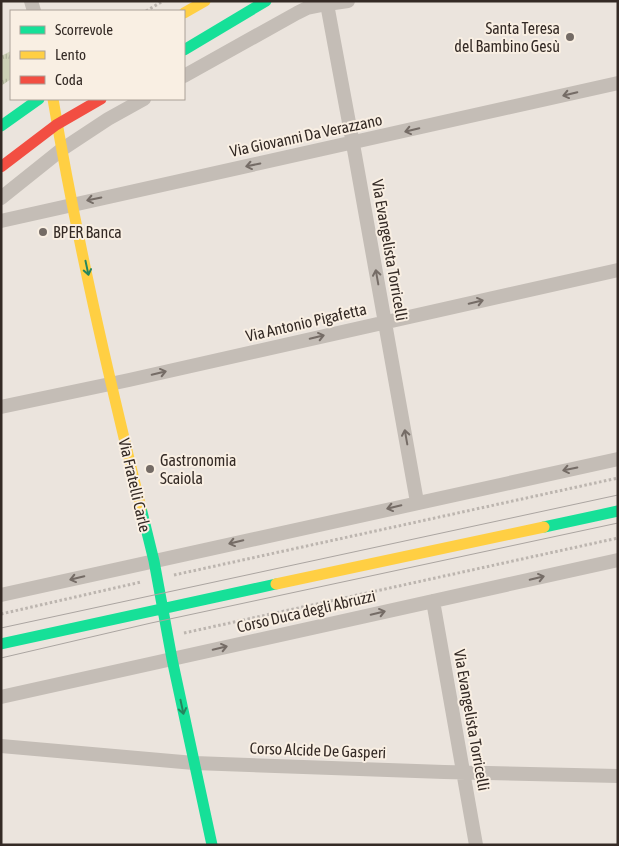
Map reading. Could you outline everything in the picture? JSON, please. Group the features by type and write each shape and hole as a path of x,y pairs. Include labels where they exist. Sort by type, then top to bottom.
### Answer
{"main road":[{"path":"185,13 205,1"},
{"path":"185,49 266,1"},
{"path":"1,126 37,100"},
{"name":"Via Fratelli Carle","path":"53,100 61,150 111,384 154,561 172,659 212,845"},
{"path":"1,167 56,125 99,100"},
{"name":"Corso Duca degli Abruzzi","path":"1,644 618,510"}],"street":[{"path":"185,75 297,13 327,2 348,1"},
{"name":"Via Evangelista Torricelli","path":"327,2 417,502"},
{"name":"Via Giovanni Da Verazzano","path":"1,221 618,84"},
{"path":"1,198 61,150 108,119 142,100"},
{"name":"Via Antonio Pigafetta","path":"1,407 618,270"},
{"path":"1,595 618,459"},
{"name":"Corso Duca degli Abruzzi","path":"1,697 618,560"},
{"name":"Via Evangelista Torricelli","path":"433,601 476,845"},
{"name":"Corso Alcide De Gasperi","path":"1,738 18,748"},
{"name":"Corso Alcide De Gasperi","path":"1,746 194,763 618,776"}],"path":[{"path":"148,10 163,1"},
{"path":"1,614 157,578 618,478"},
{"path":"168,637 618,538"}],"green space":[{"path":"10,52 10,80 1,86 1,56"}],"tram line":[{"path":"1,628 618,495"},
{"path":"1,658 151,623 618,523"}],"traffic: fast":[{"path":"185,49 266,1"},
{"path":"1,126 38,100"},
{"path":"141,508 154,561 172,659 212,845"},
{"path":"544,527 618,511"},
{"path":"1,644 276,584"}],"traffic: slow":[{"path":"185,12 205,1"},
{"path":"53,100 93,305 141,508"},
{"path":"276,584 544,527"}],"traffic: jam":[{"path":"1,167 56,125 99,100"}],"place":[{"name":"Santa Teresa del Bambino Gesù","path":"570,37"},
{"name":"BPER Banca","path":"43,232"},
{"name":"Gastronomia Scaiola","path":"150,469"}]}
